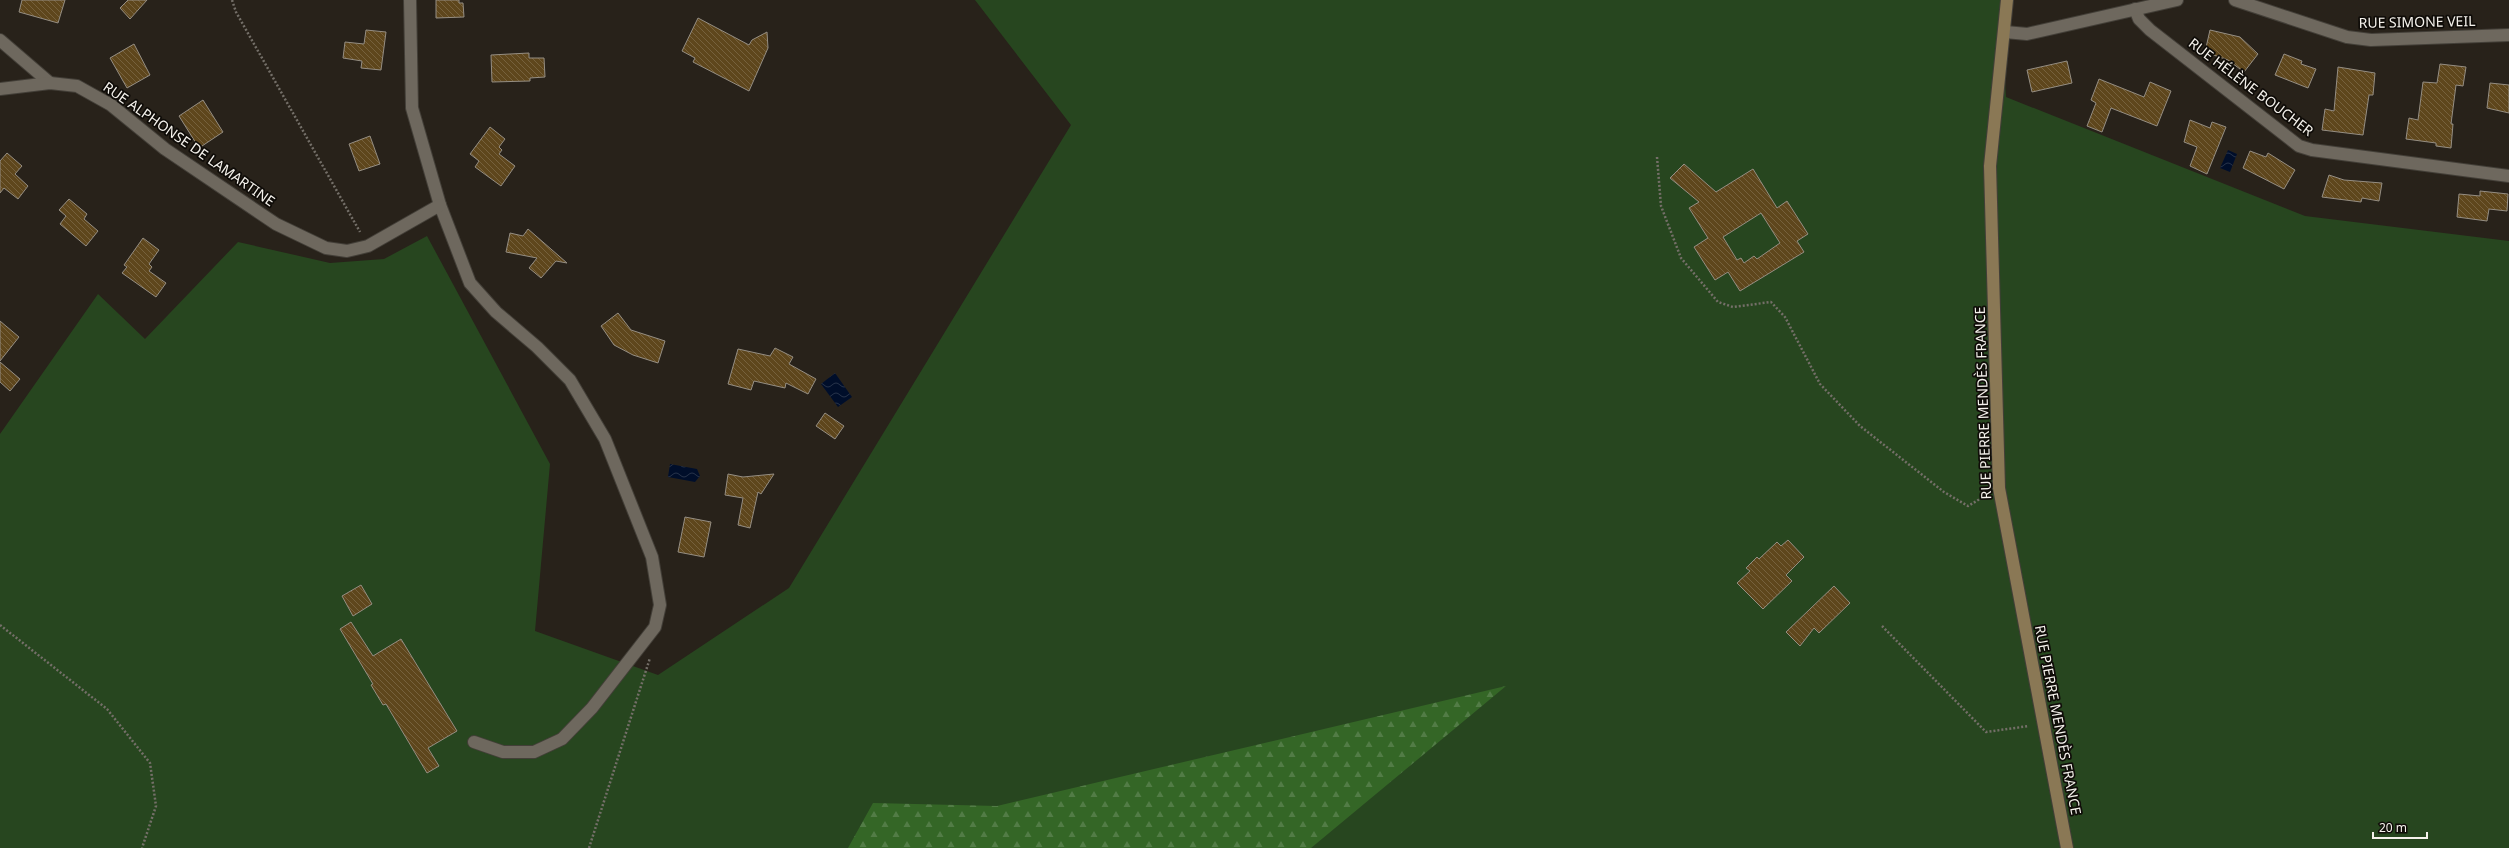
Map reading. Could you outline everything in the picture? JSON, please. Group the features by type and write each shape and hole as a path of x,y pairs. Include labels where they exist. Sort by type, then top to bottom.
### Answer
{"street":[{"path":"410,0 412,108 440,205 470,284 496,312 537,347 570,380 606,440 652,557 660,605 655,627 592,708 562,738 534,752 503,752 474,742"},
{"name":"RUE PIERRE MENDÈS FRANCE","path":"2007,0 2005,32 1990,166 1999,488 2067,848"},
{"path":"2005,32 2027,34 2176,0"},
{"name":"RUE SIMONE VEIL","path":"2235,0 2347,37 2371,40 2509,35"},
{"name":"RUE HÉLÈNE BOUCHER","path":"2135,9 2144,26 2299,146 2312,150 2509,176"},
{"path":"0,40 50,83"},
{"name":"RUE ALPHONSE DE LAMARTINE","path":"0,89 50,83 77,86 111,105 165,149 276,224 326,248 347,251 368,246 440,205"}],"path":[{"path":"232,0 236,12 368,246"},
{"path":"1657,157 1661,206 1681,258 1718,302 1733,308 1771,302 1785,317 1820,384 1860,426 1944,492 1968,506 1999,488"},
{"path":"0,625 107,709 150,763 156,806 142,848"},
{"path":"1882,626 1986,732 2044,724"},
{"path":"588,848 651,656"}],"green space":[{"path":"975,0 2000,0 2006,97 2305,216 2509,241 2509,848 0,848 0,434 98,294 145,339 238,242 330,263 384,259 427,236 550,464 535,631 658,675 789,588 1071,125"},
{"path":"1506,686 1311,848 848,848 873,803 997,806"}],"water":[{"path":"2228,150 2237,154 2230,172 2220,168"},
{"path":"835,373 852,397 838,407 821,384"},
{"path":"670,464 697,469 700,476 695,482 668,477"}],"building":[{"path":"22,0 65,0 58,23 19,12"},
{"path":"128,0 147,0 130,19 120,8"},
{"path":"436,0 459,0 459,3 463,3 464,17 436,18"},
{"path":"698,18 749,45 752,40 767,32 768,48 749,91 693,62 695,58 682,51"},
{"path":"366,30 386,32 381,70 361,68 362,61 343,58 345,42 364,44"},
{"path":"2210,30 2240,37 2258,54 2244,72 2228,60 2205,52"},
{"path":"134,44 150,75 127,88 110,58"},
{"path":"529,53 529,58 544,58 545,77 530,78 530,81 492,82 491,55"},
{"path":"2284,54 2302,61 2301,64 2316,69 2308,88 2275,75"},
{"path":"2067,61 2072,83 2032,92 2027,70"},
{"path":"2440,64 2466,67 2463,86 2456,85 2451,124 2453,124 2451,148 2436,146 2436,143 2406,139 2409,118 2418,120 2423,82 2437,83"},
{"path":"2338,67 2375,73 2373,95 2369,95 2363,135 2322,130 2325,109 2334,111"},
{"path":"2099,79 2144,97 2150,82 2171,91 2157,126 2111,108 2102,132 2087,126 2096,103 2091,100"},
{"path":"2490,83 2509,85 2509,113 2487,108"},
{"path":"203,100 223,132 199,148 179,116"},
{"path":"2190,120 2210,128 2212,122 2226,127 2207,174 2190,166 2197,147 2184,142"},
{"path":"490,127 505,139 499,147 502,150 499,154 515,166 501,186 475,167 479,161 470,154"},
{"path":"370,136 380,164 359,171 349,144"},
{"path":"2250,151 2266,157 2268,153 2295,170 2284,189 2243,168"},
{"path":"7,153 22,166 15,174 28,186 18,199 4,188 0,193 0,161"},
{"path":"1684,164 1716,192 1753,169 1777,208 1787,201 1808,234 1797,241 1804,252 1740,291 1728,272 1715,280 1694,247 1708,238 1689,208 1699,202 1670,178","holes":["1761,213 1780,243 1757,259 1754,256 1744,263 1741,258 1737,260 1723,237"]},
{"path":"2329,175 2344,180 2382,183 2379,201 2362,198 2361,202 2322,197"},
{"path":"2480,191 2508,194 2507,211 2489,209 2487,221 2457,217 2459,194 2480,196"},
{"path":"69,199 87,214 84,219 98,231 86,246 60,224 66,216 59,210"},
{"path":"528,229 567,263 556,261 541,278 529,268 537,258 506,252 510,233 523,236"},
{"path":"143,238 159,250 149,264 152,267 149,271 166,283 156,297 122,273 127,267 124,265"},
{"path":"618,313 631,330 665,341 658,363 633,355 614,345 601,326"},
{"path":"0,321 19,337 0,361"},
{"path":"775,348 793,357 789,364 816,379 808,394 786,383 785,388 754,381 751,390 728,384 738,349 770,356"},
{"path":"0,362 20,379 10,391 0,382"},
{"path":"825,413 844,426 835,439 816,426"},
{"path":"728,474 743,477 774,474 761,494 758,492 750,528 738,525 743,498 725,495"},
{"path":"685,517 711,522 704,557 678,552"},
{"path":"1788,540 1804,557 1786,575 1792,581 1763,609 1737,583 1750,571 1746,568 1757,557 1759,559 1777,542 1781,546"},
{"path":"361,585 372,604 353,616 342,596"},
{"path":"1834,586 1850,603 1819,633 1814,628 1800,646 1786,632"},
{"path":"351,622 373,656 401,639 457,731 428,748 439,766 427,773 386,704 383,705 371,685 373,684 340,629"}]}
